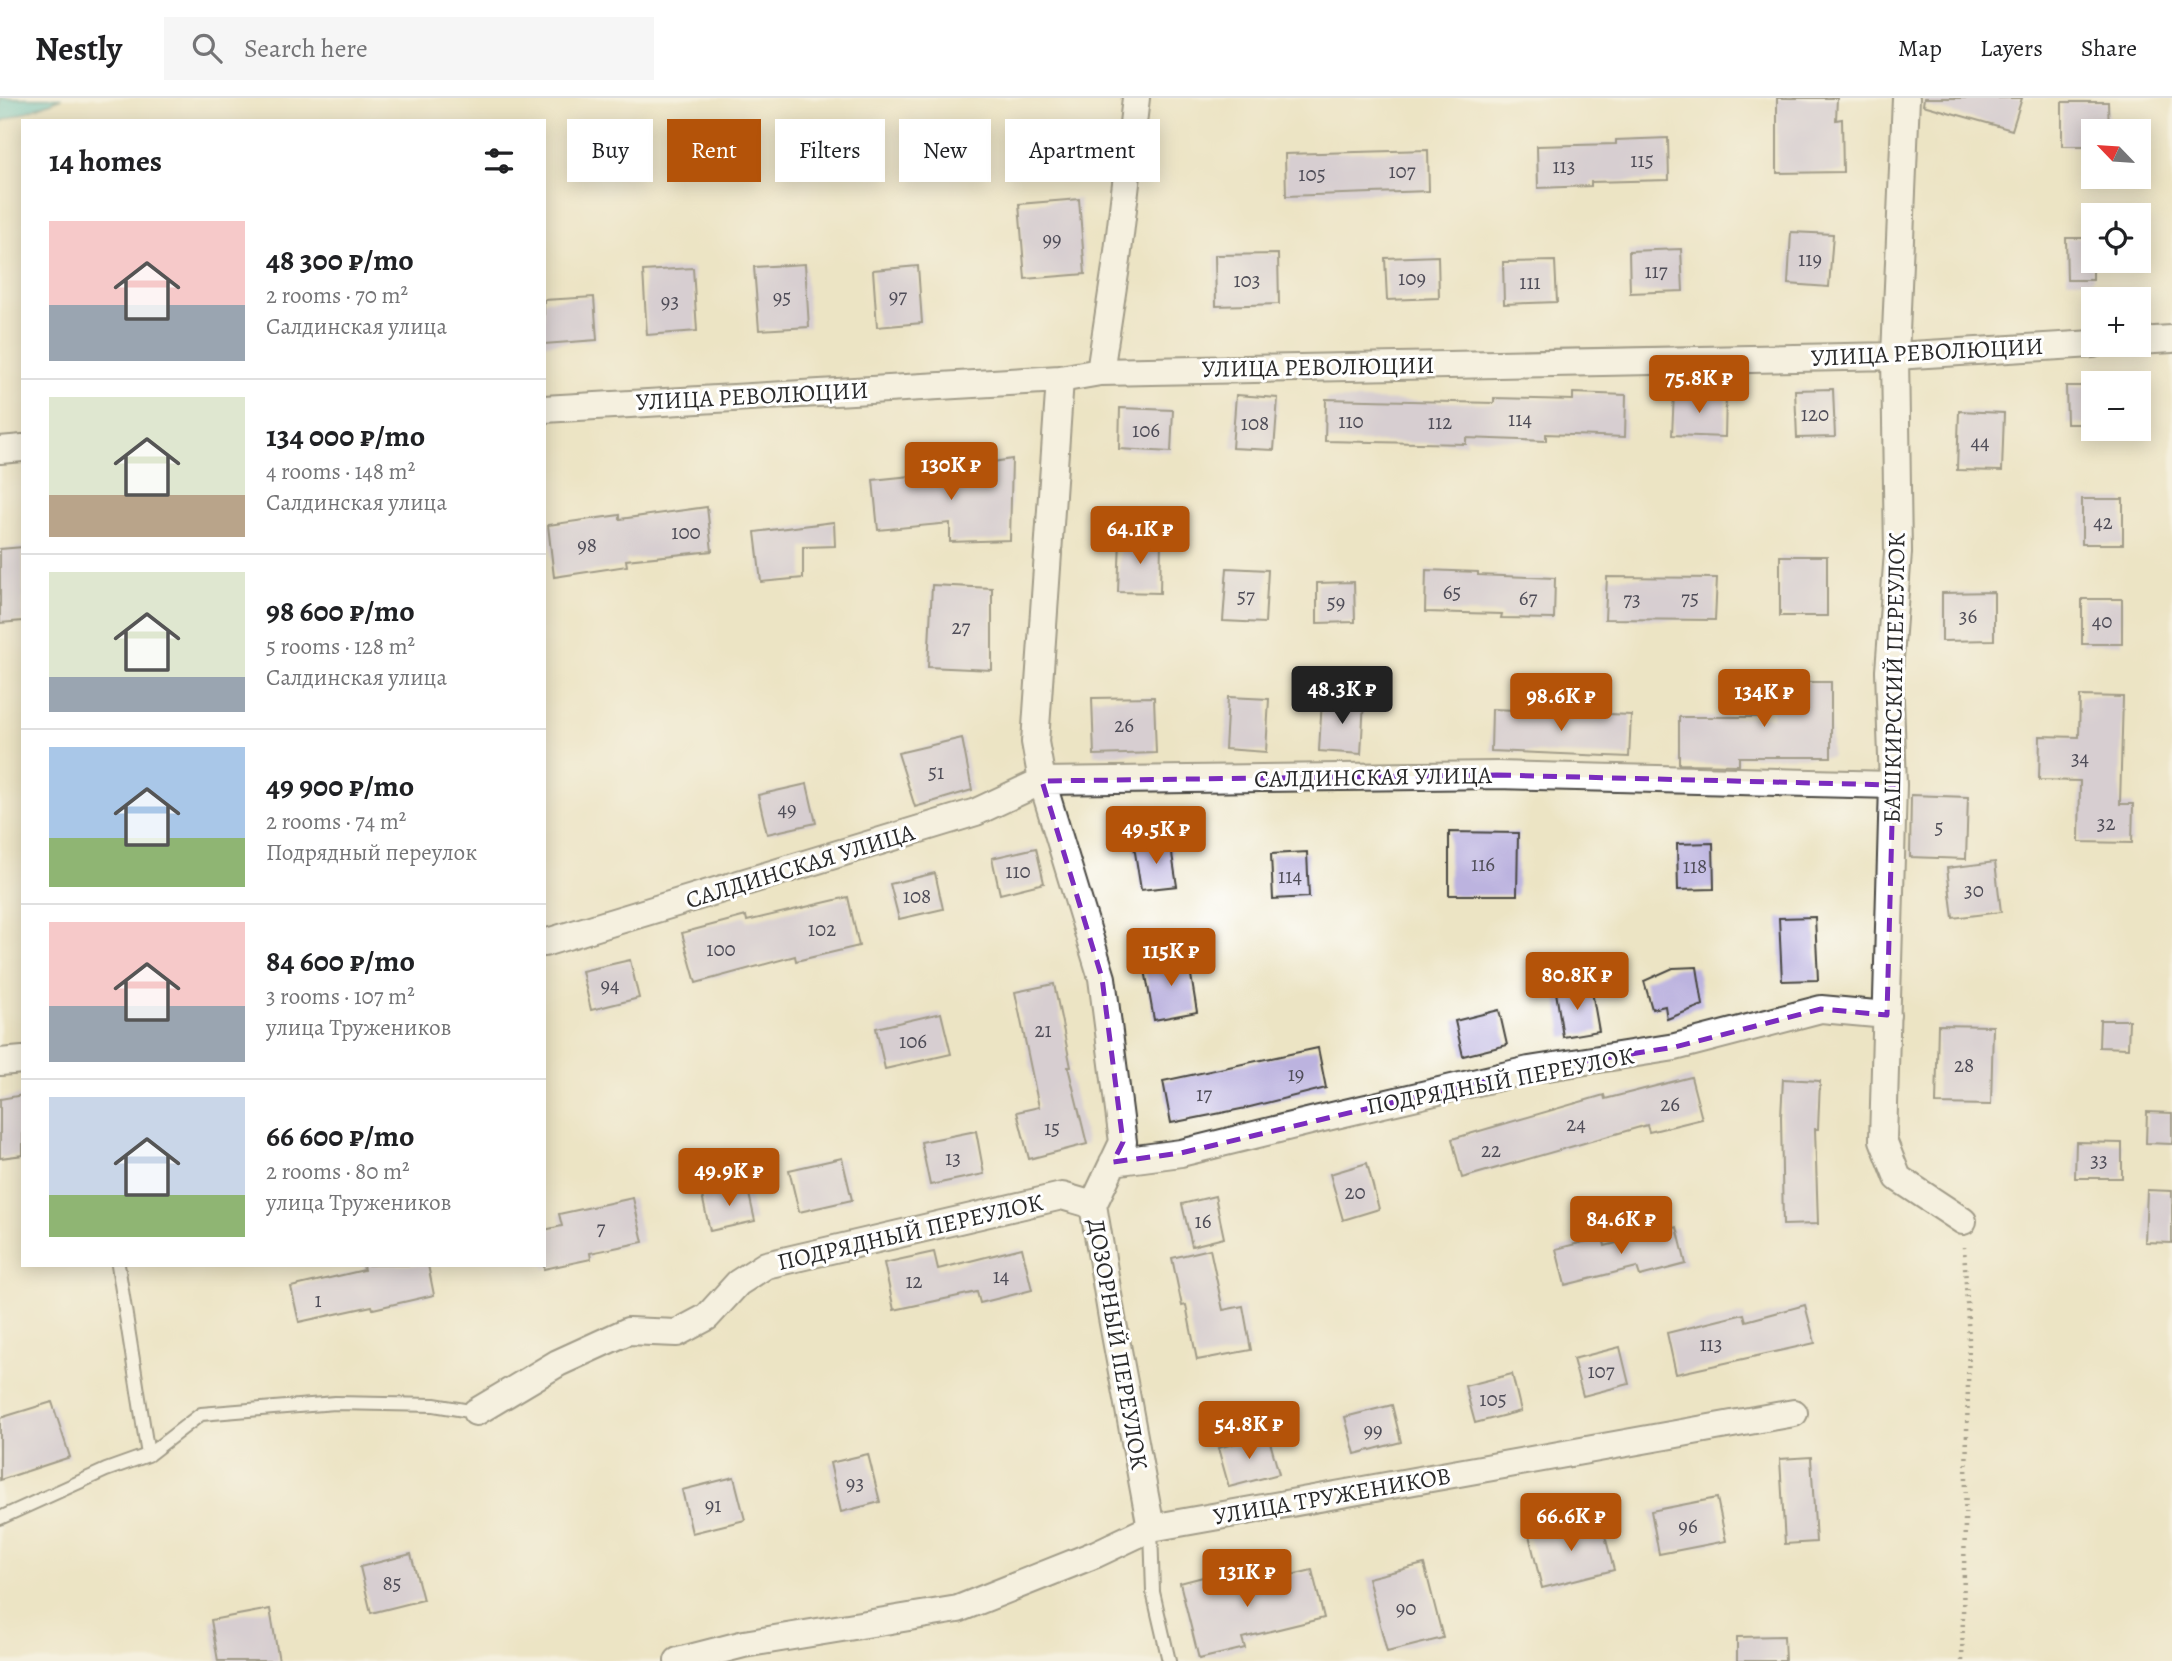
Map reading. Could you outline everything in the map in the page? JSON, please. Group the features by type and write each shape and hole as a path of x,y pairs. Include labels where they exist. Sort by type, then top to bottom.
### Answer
{"street":[{"path":"1100,372 1117,260 1136,98"},
{"name":"БАШКИРСКИЙ ПЕРЕУЛОК","path":"1906,98 1895,355 1898,552 1889,671 1893,785 1883,1140 1898,1178 1963,1222"},
{"path":"2151,340 2172,339"},
{"name":"УЛИЦА РЕВОЛЮЦИИ","path":"546,409 1060,379 1100,372 1895,355 2081,345"},
{"name":"ДОЗОРНЫЙ ПЕРЕУЛОК","path":"1060,379 1035,742 1042,781 1102,978 1123,1142 1094,1205 1151,1528"},
{"path":"0,450 21,448"},
{"name":"САЛДИНСКАЯ УЛИЦА","path":"546,942 976,812 1042,781 1497,775 1893,785"},
{"name":"ПОДРЯДНЫЙ ПЕРЕУЛОК","path":"1113,1162 1181,1153 1529,1070 1675,1047 1821,1009 1887,1015"},
{"path":"0,1062 21,1060"},
{"name":"ПОДРЯДНЫЙ ПЕРЕУЛОК","path":"476,1412 558,1363 628,1331 677,1333 707,1317 738,1283 766,1265 1062,1196 1094,1205"},
{"name":"УЛИЦА ТРУЖЕНИКОВ","path":"678,1661 746,1652 958,1609 1151,1528 1794,1413"}],"lane":[{"path":"118,1267 148,1455"},
{"path":"0,1518 106,1470 148,1455 201,1414 335,1403 434,1405 476,1412"},
{"path":"1151,1528 1153,1592 1169,1661"}],"path":[{"path":"1962,1661 1969,1340 1963,1222"}],"highlighted area":[{"path":"1497,775 1893,785 1887,1015 1821,1009 1675,1047 1529,1070 1181,1153 1113,1162 1123,1142 1102,978 1042,781"}],"water":[{"path":"0,98 62,98 0,122"}],"building":[{"path":"1777,98 1837,98 1836,120 1842,119 1843,172 1777,173"},
{"path":"1924,98 2022,98 2012,130 1923,105"},
{"path":"2062,102 2108,102 2109,119 2081,119 2081,146 2062,146"},
{"path":"1668,138 1669,180 1591,182 1591,186 1538,188 1537,146 1616,144 1616,140"},
{"path":"1428,150 1429,191 1286,196 1285,154"},
{"path":"1079,199 1085,274 1025,279 1019,204"},
{"path":"1791,232 1833,234 1829,287 1788,284"},
{"path":"2066,238 2081,238 2081,273 2093,273 2093,280 2067,280"},
{"path":"1681,249 1683,291 1630,293 1629,251"},
{"path":"1278,254 1279,304 1216,306 1215,255"},
{"path":"1438,256 1439,298 1387,300 1385,258"},
{"path":"1555,261 1557,302 1504,304 1503,262"},
{"path":"805,264 809,327 759,330 754,267"},
{"path":"918,266 922,323 877,327 873,270"},
{"path":"693,268 697,331 647,335 643,271"},
{"path":"594,297 597,340 546,344 546,300"},
{"path":"2066,386 2081,386 2081,424 2067,424"},
{"path":"1833,389 1835,437 1797,438 1795,390"},
{"path":"1573,393 1626,395 1625,437 1546,434 1546,441 1466,438 1466,444 1325,441 1326,399 1494,403 1494,398 1573,400"},
{"path":"1674,393 1726,395 1725,437 1672,435"},
{"path":"1236,395 1278,398 1274,450 1232,448"},
{"path":"1120,408 1173,410 1171,452 1119,449"},
{"path":"1959,411 2004,413 2002,471 1957,470"},
{"path":"1012,459 1010,540 950,542 950,523 878,530 873,480 949,472 949,469"},
{"path":"2082,499 2123,499 2123,544 2082,544"},
{"path":"707,507 712,551 626,560 627,566 554,577 548,525 620,515 620,519"},
{"path":"834,522 835,546 803,547 803,578 761,582 755,532"},
{"path":"1120,539 1161,540 1160,593 1118,592"},
{"path":"21,547 21,621 0,623 0,549"},
{"path":"1780,556 1827,556 1827,616 1780,616"},
{"path":"1227,568 1268,570 1265,623 1223,621"},
{"path":"1426,570 1555,578 1554,619 1501,618 1502,614 1425,612"},
{"path":"1607,577 1717,578 1715,620 1605,619"},
{"path":"1354,582 1355,622 1317,623 1317,583"},
{"path":"932,585 992,588 992,670 928,667"},
{"path":"1994,592 1994,640 1942,641 1942,593"},
{"path":"2082,599 2122,599 2122,644 2082,644"},
{"path":"1772,682 1831,682 1831,757 1739,757 1739,765 1679,764 1679,717 1772,717"},
{"path":"2080,696 2123,697 2120,804 2133,804 2132,843 2079,842 2080,781 2039,780 2040,736 2079,737"},
{"path":"1154,697 1156,753 1094,755 1092,698"},
{"path":"1228,697 1269,699 1266,752 1225,749"},
{"path":"1322,699 1364,701 1361,754 1319,751"},
{"path":"1492,709 1631,715 1629,757 1491,751"},
{"path":"962,738 972,790 915,807 898,753"},
{"path":"807,784 816,823 767,834 758,795"},
{"path":"1911,795 1968,797 1966,859 1910,857"},
{"path":"1449,832 1518,833 1517,895 1449,895"},
{"path":"1170,841 1177,886 1141,890 1134,846"},
{"path":"1713,843 1714,889 1678,890 1677,844"},
{"path":"1036,848 1044,883 1000,894 992,858"},
{"path":"1307,852 1309,897 1273,899 1271,854"},
{"path":"1995,862 2001,912 1953,918 1947,868"},
{"path":"935,873 943,909 899,919 890,884"},
{"path":"848,897 859,946 796,961 795,956 696,983 682,933 746,916 747,921"},
{"path":"1815,917 1818,980 1782,981 1779,918"},
{"path":"1188,957 1197,1012 1154,1020 1144,964"},
{"path":"630,960 639,998 591,1010 582,971"},
{"path":"1697,967 1703,1005 1667,1019 1665,1006 1652,1009 1644,981 1673,968"},
{"path":"1054,984 1071,1067 1068,1067 1087,1144 1029,1159 1017,1112 1039,1107 1015,992"},
{"path":"1591,986 1599,1031 1563,1037 1556,992"},
{"path":"1499,1010 1507,1045 1463,1056 1455,1021"},
{"path":"941,1013 951,1054 885,1069 876,1028"},
{"path":"2100,1020 2129,1020 2128,1048 2099,1047"},
{"path":"1938,1025 1993,1026 1991,1105 1936,1104"},
{"path":"1318,1048 1326,1088 1171,1123 1163,1081"},
{"path":"1691,1077 1702,1119 1649,1132 1647,1125 1462,1178 1452,1139 1604,1095 1605,1099"},
{"path":"1783,1079 1820,1081 1818,1129 1815,1129 1818,1224 1783,1225"},
{"path":"21,1095 21,1155 0,1158 0,1099"},
{"path":"2147,1112 2172,1113 2172,1144 2146,1143"},
{"path":"976,1131 984,1174 930,1185 921,1142"},
{"path":"2076,1142 2122,1143 2122,1178 2075,1178"},
{"path":"842,1158 852,1200 799,1212 789,1170"},
{"path":"1367,1163 1379,1209 1343,1220 1330,1174"},
{"path":"747,1185 755,1221 710,1231 702,1196"},
{"path":"2147,1190 2172,1191 2172,1243 2145,1242"},
{"path":"1215,1196 1224,1238 1192,1246 1182,1204"},
{"path":"633,1198 643,1242 590,1253 591,1259 544,1269 546,1230 562,1226 559,1214"},
{"path":"1677,1227 1686,1264 1640,1276 1637,1267 1565,1285 1556,1249 1603,1237 1605,1246"},
{"path":"1022,1248 1032,1290 980,1303 977,1292 894,1310 884,1263 934,1252 938,1269"},
{"path":"1210,1249 1223,1310 1243,1306 1251,1350 1197,1360 1186,1305 1182,1306 1172,1258"},
{"path":"363,1267 428,1267 434,1295 299,1322 291,1287 364,1270"},
{"path":"1805,1305 1815,1343 1676,1374 1667,1333 1744,1314 1746,1321"},
{"path":"1620,1347 1629,1384 1583,1396 1573,1359"},
{"path":"1512,1374 1521,1411 1475,1423 1465,1386"},
{"path":"52,1402 70,1457 0,1480 0,1418"},
{"path":"1392,1405 1401,1442 1355,1454 1345,1417"},
{"path":"1268,1435 1279,1474 1229,1487 1218,1448"},
{"path":"868,1454 880,1502 841,1512 830,1463"},
{"path":"1811,1457 1816,1542 1785,1544 1780,1459"},
{"path":"734,1477 745,1520 692,1533 682,1490"},
{"path":"1717,1498 1726,1541 1659,1554 1651,1511"},
{"path":"1600,1517 1614,1570 1542,1588 1529,1535"},
{"path":"411,1554 423,1600 371,1613 360,1567"},
{"path":"1424,1564 1443,1638 1387,1652 1368,1578"},
{"path":"1312,1570 1324,1618 1242,1638 1245,1648 1199,1659 1180,1583 1226,1571 1231,1590"},
{"path":"270,1609 279,1661 218,1661 211,1620"},
{"path":"1784,1636 1785,1661 1737,1661 1737,1637"}]}
